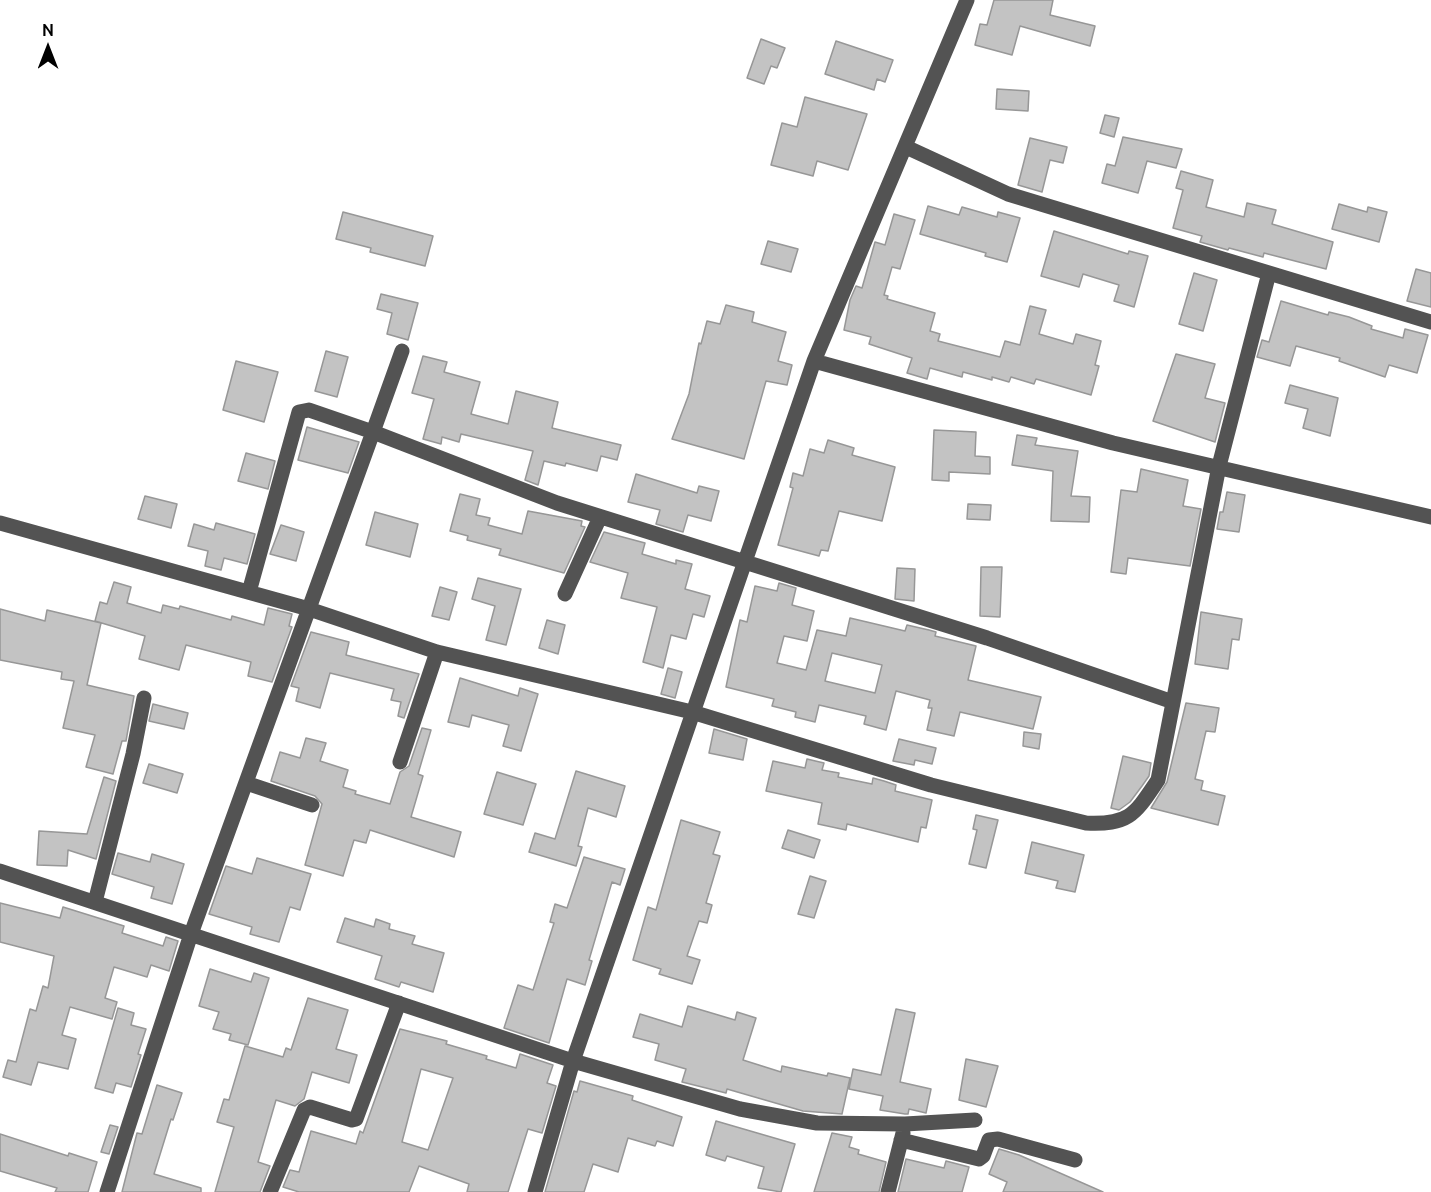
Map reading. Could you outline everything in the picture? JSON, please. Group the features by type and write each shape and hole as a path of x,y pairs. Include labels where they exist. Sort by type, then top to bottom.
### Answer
{"street":[{"path":"535,1192 573,1061 814,362 967,0"},
{"path":"906,147 1008,194 1431,322"},
{"path":"0,523 309,609 437,652 692,712 931,785 1077,821 1107,824 1123,821 1133,815 1158,780 1219,466 1269,273"},
{"path":"107,1192 191,934 402,351"},
{"path":"814,362 1113,443 1431,517"},
{"path":"249,592 299,412 309,410 600,517 987,638 1173,702"},
{"path":"565,594 600,517"},
{"path":"400,762 437,652"},
{"path":"95,902 133,754 144,698"},
{"path":"246,783 312,805"},
{"path":"0,871 573,1061 775,1117 817,1123 905,1124 975,1120"},
{"path":"270,1192 304,1110 310,1107 352,1120 356,1119 399,1003"},
{"path":"888,1192 905,1124"},
{"path":"901,1140 979,1159 989,1140 998,1139 1075,1160"}],"building":[{"path":"994,0 1053,0 1050,15 1095,26 1090,46 1020,26 1012,55 975,45 980,24 987,25"},
{"path":"761,39 785,48 777,68 771,66 764,84 747,78"},
{"path":"836,41 893,60 885,82 877,79 874,90 825,74"},
{"path":"997,89 1029,91 1028,111 996,109"},
{"path":"805,97 867,114 848,170 817,161 813,176 771,165 782,123 797,127"},
{"path":"1105,115 1119,118 1114,137 1100,133"},
{"path":"1123,137 1182,149 1176,168 1147,161 1138,193 1102,183 1107,164 1115,166"},
{"path":"1030,138 1067,147 1063,163 1050,160 1042,192 1018,185"},
{"path":"1181,171 1213,180 1206,207 1244,217 1247,203 1276,210 1272,224 1333,242 1326,269 1264,253 1263,257 1229,248 1228,250 1200,242 1202,236 1173,228 1183,190 1176,188"},
{"path":"1339,204 1367,212 1368,207 1387,212 1379,242 1332,229"},
{"path":"928,206 959,215 962,207 997,217 998,212 1020,218 1007,262 985,256 986,253 920,234"},
{"path":"343,212 433,236 425,266 370,252 371,248 336,239"},
{"path":"894,214 915,220 900,269 892,267 884,295 888,296 887,299 935,313 930,331 940,334 938,341 1000,357 1005,341 1020,345 1030,306 1046,310 1039,334 1073,344 1076,334 1101,341 1095,365 1099,366 1091,395 1036,379 1034,384 1011,377 1009,382 963,372 962,377 930,368 927,379 907,373 912,358 869,344 871,337 844,330 850,300 856,286 862,288 875,242 885,245"},
{"path":"1054,231 1128,254 1129,251 1148,256 1134,307 1114,301 1119,285 1083,274 1079,287 1041,276"},
{"path":"768,241 798,249 791,272 761,264"},
{"path":"1416,269 1431,273 1431,307 1407,301"},
{"path":"1194,273 1217,280 1203,331 1179,324"},
{"path":"381,294 418,303 408,340 387,334 392,313 377,309"},
{"path":"1281,301 1328,315 1329,312 1349,317 1372,326 1371,329 1403,338 1405,329 1428,335 1417,373 1389,365 1385,377 1339,361 1340,358 1296,346 1290,366 1257,357 1262,340 1269,342"},
{"path":"726,305 754,312 752,322 786,332 778,361 792,365 787,385 766,381 744,459 672,439 689,394 699,343 701,344 707,321 720,324"},
{"path":"326,351 348,357 337,397 315,391"},
{"path":"1176,354 1215,364 1205,398 1225,403 1215,442 1153,421"},
{"path":"423,356 447,362 444,372 480,382 471,414 508,424 516,391 558,402 552,428 621,445 617,460 601,456 597,471 566,463 565,466 544,461 538,485 525,480 533,451 461,434 459,442 442,437 441,444 423,439 434,399 412,393"},
{"path":"236,361 278,372 264,422 223,410"},
{"path":"1290,385 1338,398 1330,436 1303,428 1308,409 1285,403"},
{"path":"307,427 359,442 348,473 298,460"},
{"path":"934,430 976,432 975,456 990,457 990,474 949,472 949,481 932,480"},
{"path":"1017,435 1037,438 1035,445 1078,451 1071,496 1090,497 1089,522 1051,521 1053,471 1012,465"},
{"path":"828,440 854,448 852,455 895,467 882,521 839,511 828,551 821,550 819,556 778,545 793,488 790,487 793,473 803,476 810,449 824,453"},
{"path":"246,453 275,461 268,489 238,481"},
{"path":"1141,469 1188,480 1183,506 1201,509 1190,566 1128,558 1126,574 1111,572 1121,490 1137,492"},
{"path":"636,474 697,493 699,486 719,491 711,521 688,515 683,532 656,524 660,510 628,502"},
{"path":"1227,492 1245,495 1239,532 1217,529"},
{"path":"460,494 480,499 476,515 490,518 488,525 522,534 528,511 582,521 581,526 585,527 564,573 499,555 501,549 467,540 468,536 450,531"},
{"path":"145,496 177,504 171,528 138,519"},
{"path":"968,504 991,505 990,520 967,519"},
{"path":"375,512 418,524 410,557 366,545"},
{"path":"216,523 255,534 247,564 224,558 221,570 205,566 208,551 188,546 194,524 214,530"},
{"path":"281,525 304,532 296,561 270,554"},
{"path":"604,532 645,543 642,554 676,564 676,560 692,564 685,589 710,596 704,617 693,614 686,639 671,635 663,668 643,662 657,607 621,598 628,573 590,562"},
{"path":"981,567 1002,567 1000,617 980,616"},
{"path":"897,568 915,569 914,601 895,599"},
{"path":"478,578 521,589 506,645 486,640 495,606 472,599"},
{"path":"114,582 131,587 127,603 161,613 163,605 179,609 180,606 231,620 232,616 264,625 268,608 292,614 289,626 292,627 272,682 248,676 251,662 186,645 179,670 139,659 145,636 95,621 100,602 107,604"},
{"path":"779,583 796,588 792,605 814,611 807,641 784,636 777,663 806,670 817,630 846,636 850,618 905,631 907,625 929,630 936,632 935,636 976,646 968,680 1041,697 1033,729 960,712 954,736 927,730 932,708 928,708 930,700 896,691 886,730 864,724 866,716 819,705 815,722 795,717 796,712 772,706 774,699 726,687 740,620 747,622 755,586 777,591","holes":["832,653 882,665 875,693 825,681"]},
{"path":"440,587 457,592 449,620 432,616"},
{"path":"0,609 45,621 47,610 101,623 87,685 134,696 126,741 122,741 113,774 86,767 95,735 63,728 74,681 61,679 62,672 0,660"},
{"path":"1201,612 1242,619 1239,640 1232,639 1228,669 1195,664"},
{"path":"547,620 565,625 558,654 539,648"},
{"path":"311,632 349,642 346,655 419,674 404,718 398,716 401,702 391,700 394,689 330,673 320,708 296,701 299,688 291,686"},
{"path":"668,668 682,672 675,698 661,694"},
{"path":"460,678 518,696 520,688 538,694 521,751 503,746 509,725 472,715 469,727 448,722"},
{"path":"1186,703 1219,708 1215,732 1206,731 1195,779 1203,781 1201,790 1225,796 1218,825 1151,808 1167,782"},
{"path":"153,704 188,713 184,729 149,721"},
{"path":"422,728 431,730 418,774 423,776 411,817 461,832 454,857 370,830 366,843 354,840 343,876 305,865 322,804 315,796 271,781 280,752 300,758 306,738 326,743 320,761 348,770 343,787 356,791 355,794 390,804 400,772 409,766"},
{"path":"714,729 747,739 743,760 709,753"},
{"path":"1024,732 1041,734 1039,749 1023,746"},
{"path":"899,739 936,748 932,764 915,760 914,765 893,761"},
{"path":"1123,756 1151,763 1149,776 1130,802 1119,810 1111,808"},
{"path":"807,759 824,763 822,770 839,773 838,777 872,784 873,778 896,785 895,791 932,800 926,828 921,827 918,842 847,824 846,830 818,824 822,803 766,791 773,761 805,768"},
{"path":"149,764 183,774 177,793 143,783"},
{"path":"576,771 625,786 616,817 588,808 578,846 582,847 576,866 529,852 535,833 555,839"},
{"path":"497,772 536,784 523,825 484,814"},
{"path":"104,777 116,781 96,859 68,850 67,866 37,865 39,831 87,834"},
{"path":"976,815 998,820 986,868 969,864 977,830 973,829"},
{"path":"681,820 720,832 713,854 720,856 706,903 712,905 707,923 699,921 687,956 700,960 692,984 659,974 661,969 633,960 648,907 656,910"},
{"path":"788,830 820,840 814,858 782,848"},
{"path":"1032,842 1084,855 1075,892 1056,888 1058,881 1025,873"},
{"path":"118,853 150,862 152,854 184,864 172,904 151,898 154,887 112,874"},
{"path":"584,857 625,869 620,885 612,882 589,960 592,961 585,985 567,979 549,1043 504,1028 518,985 533,990 554,923 550,922 555,904 567,908"},
{"path":"257,858 311,874 300,910 290,907 279,942 250,934 252,927 209,914 226,866 252,874"},
{"path":"810,876 826,881 814,918 798,914"},
{"path":"0,903 60,918 63,907 124,926 122,933 163,946 166,937 178,941 169,971 151,965 147,977 114,967 105,998 117,1002 112,1019 70,1007 62,1035 76,1039 68,1069 38,1062 31,1085 3,1077 8,1060 16,1062 30,1009 36,1011 43,986 48,988 54,956 0,942"},
{"path":"345,918 374,927 376,919 390,924 389,929 415,936 412,944 444,953 433,992 401,982 399,987 375,979 382,956 337,942"},
{"path":"210,969 251,982 254,973 269,978 248,1045 229,1040 231,1034 213,1029 219,1012 199,1006"},
{"path":"308,998 348,1010 336,1049 357,1055 349,1083 312,1072 304,1099 295,1106 276,1100 258,1162 270,1166 260,1192 215,1192 234,1127 217,1122 224,1099 229,1100 245,1046 283,1057 286,1048 291,1050"},
{"path":"688,1006 735,1020 737,1012 756,1018 743,1060 781,1072 782,1066 827,1076 828,1073 850,1078 842,1114 803,1111 727,1089 726,1093 682,1082 686,1069 655,1060 659,1044 633,1037 640,1014 682,1027"},
{"path":"118,1008 134,1013 131,1025 146,1029 131,1087 116,1083 113,1093 95,1088"},
{"path":"896,1009 915,1013 900,1082 931,1089 926,1113 909,1109 908,1114 880,1110 883,1096 849,1089 853,1069 881,1075"},
{"path":"400,1029 447,1041 446,1044 487,1056 486,1059 516,1068 520,1054 553,1065 547,1083 556,1086 542,1133 528,1129 508,1192 467,1192 469,1184 419,1166 409,1192 299,1192 283,1187 290,1170 299,1172 311,1131 356,1144 360,1131 363,1133","holes":["421,1069 453,1078 428,1150 402,1142"]},
{"path":"966,1059 998,1066 986,1107 959,1100"},
{"path":"580,1081 633,1096 632,1100 682,1117 673,1146 657,1141 655,1146 628,1138 618,1172 593,1164 584,1192 545,1192 574,1091 577,1092"},
{"path":"157,1085 182,1093 173,1120 171,1119 154,1174 201,1188 201,1192 122,1192 137,1133 142,1134"},
{"path":"716,1121 795,1144 781,1192 758,1188 764,1167 727,1156 725,1161 706,1155"},
{"path":"110,1125 118,1127 109,1154 101,1152"},
{"path":"832,1133 852,1137 849,1147 859,1150 858,1154 886,1162 879,1192 814,1192"},
{"path":"0,1134 68,1156 69,1153 97,1162 88,1192 55,1192 57,1188 0,1171"},
{"path":"999,1149 1019,1155 1103,1192 1003,1192 1007,1182 989,1174"},
{"path":"906,1159 944,1168 946,1161 969,1167 962,1192 898,1192"}]}
